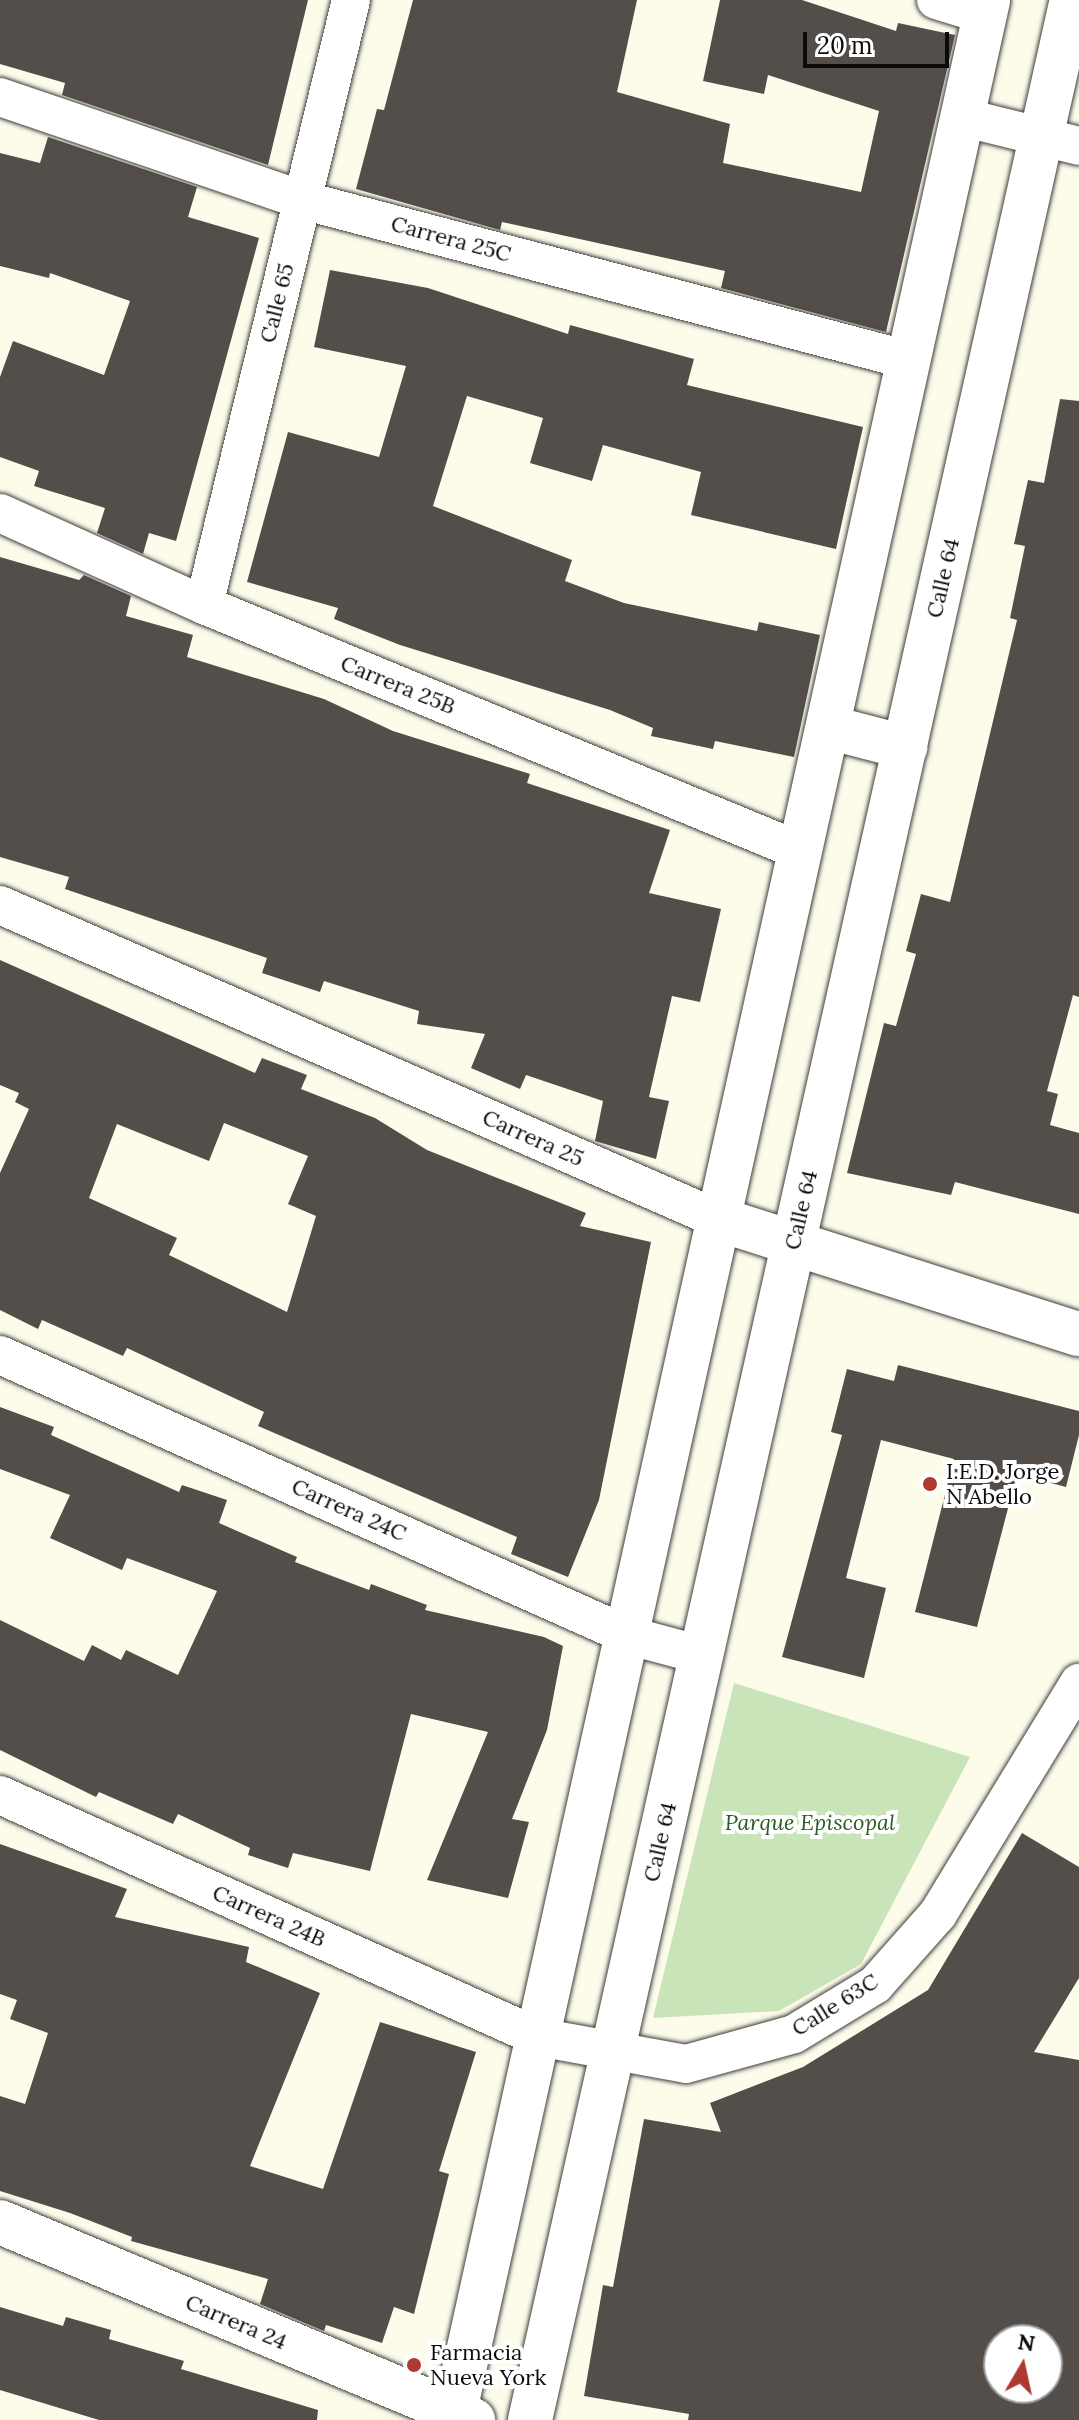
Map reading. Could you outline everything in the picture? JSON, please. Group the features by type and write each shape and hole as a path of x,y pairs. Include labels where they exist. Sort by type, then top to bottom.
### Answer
{"street":[{"name":"Calle 65","path":"204,605 351,0"},
{"path":"460,2418 538,2037 986,8 936,0"},
{"name":"Calle 64","path":"530,2420 905,747 1060,141 1072,0"},
{"name":"Carrera 25C","path":"0,97 302,200 908,360"},
{"path":"962,117 1060,141"},
{"name":"Carrera 25B","path":"0,513 204,605 800,851"},
{"path":"828,727 905,747"},
{"name":"Carrera 25","path":"0,905 718,1219 1079,1334"},
{"name":"Carrera 24C","path":"0,1355 627,1635 701,1655"},
{"name":"Calle 63C","path":"538,2037 613,2054 686,2064 794,2034 875,1985 938,1914 1079,1683"},
{"name":"Carrera 24B","path":"0,1795 538,2037"},
{"name":"Carrera 24","path":"0,2222 460,2418"}],"green space":[{"name":"Parque Episcopal","path":"734,1683 970,1757 861,1964 779,2011 653,2018"}],"building":[{"path":"0,0 308,0 268,165 62,95 65,83 0,64"},
{"path":"413,0 637,0 617,92 730,124 723,163 861,192 879,111 768,75 764,94 703,81 720,0 802,0 896,31 898,23 955,35 886,332 721,288 725,271 502,222 500,230 356,189 377,109 384,110"},
{"path":"48,137 197,187 188,217 259,238 176,541 149,533 143,554 97,533 105,508 34,486 39,471 0,457 0,377 13,341 104,375 130,301 50,273 49,278 0,266 0,153 40,163"},
{"path":"330,270 428,288 568,334 570,325 694,359 687,385 863,427 836,549 691,515 701,472 603,445 592,481 530,463 543,418 467,396 433,506 572,560 565,581 624,603 757,631 759,622 820,635 794,757 715,741 713,749 651,736 653,728 610,710 400,645 334,619 338,608 247,582 288,432 379,457 406,366 314,347"},
{"path":"1060,399 1079,401 1079,997 1073,995 1047,1091 1058,1094 1050,1125 1079,1133 1079,1214 955,1182 951,1195 847,1173 884,1023 896,1026 916,954 906,951 921,894 950,902 1017,620 1010,618 1025,546 1014,544 1028,480 1044,483"},
{"path":"0,557 79,580 84,575 131,596 126,616 193,635 187,657 324,699 393,731 530,774 527,783 670,830 649,893 721,909 700,1002 672,996 649,1097 669,1101 656,1159 595,1141 603,1101 526,1075 520,1089 471,1068 485,1034 417,1024 419,1011 324,981 320,992 262,973 267,958 65,889 69,877 0,857"},
{"path":"0,960 255,1073 262,1058 307,1075 301,1089 375,1118 427,1150 586,1213 580,1226 651,1242 599,1500 568,1577 511,1554 517,1537 258,1426 264,1412 127,1348 123,1356 42,1320 38,1329 0,1310 0,1173 29,1109 15,1102 19,1093 0,1085","holes":["224,1123 308,1156 288,1204 316,1216 287,1312 169,1255 177,1238 89,1198 117,1124 209,1161"]},
{"path":"898,1365 1079,1411 1079,1435 1066,1487 1017,1474 977,1627 915,1612 954,1459 881,1440 846,1578 886,1588 864,1678 782,1657 842,1435 831,1432 847,1369 894,1381"},
{"path":"0,1407 54,1427 51,1435 179,1492 182,1485 227,1500 219,1523 297,1557 295,1562 369,1590 371,1584 427,1605 425,1610 544,1637 563,1646 547,1730 512,1819 529,1822 508,1898 427,1880 488,1732 411,1714 370,1871 293,1853 288,1868 248,1855 250,1848 178,1814 173,1824 99,1792 96,1797 0,1750 0,1620 84,1661 92,1645 121,1660 126,1650 178,1675 217,1591 127,1558 122,1570 50,1538 70,1495 0,1469"},
{"path":"1022,1833 1079,1867 1079,1978 1034,2052 1079,2060 1079,2420 688,2420 689,2414 584,2396 603,2285 613,2287 644,2119 721,2132 710,2103 803,2067 928,1990"},
{"path":"0,1844 127,1889 115,1917 249,1947 246,1962 320,1993 250,2166 323,2189 380,2022 476,2052 439,2171 449,2174 414,2314 394,2307 382,2343 326,2325 324,2331 260,2304 268,2279 131,2241 132,2237 70,2213 0,2191 0,2096 25,2104 48,2033 10,2019 17,2000 0,1994"},
{"path":"0,2307 63,2326 66,2317 111,2330 109,2339 184,2361 181,2369 318,2410 317,2420 99,2420 0,2390"}],"place":[{"name":"I.E.D. Jorge N Abello","path":"930,1484"},
{"name":"Farmacia Nueva York","path":"414,2365"}]}
